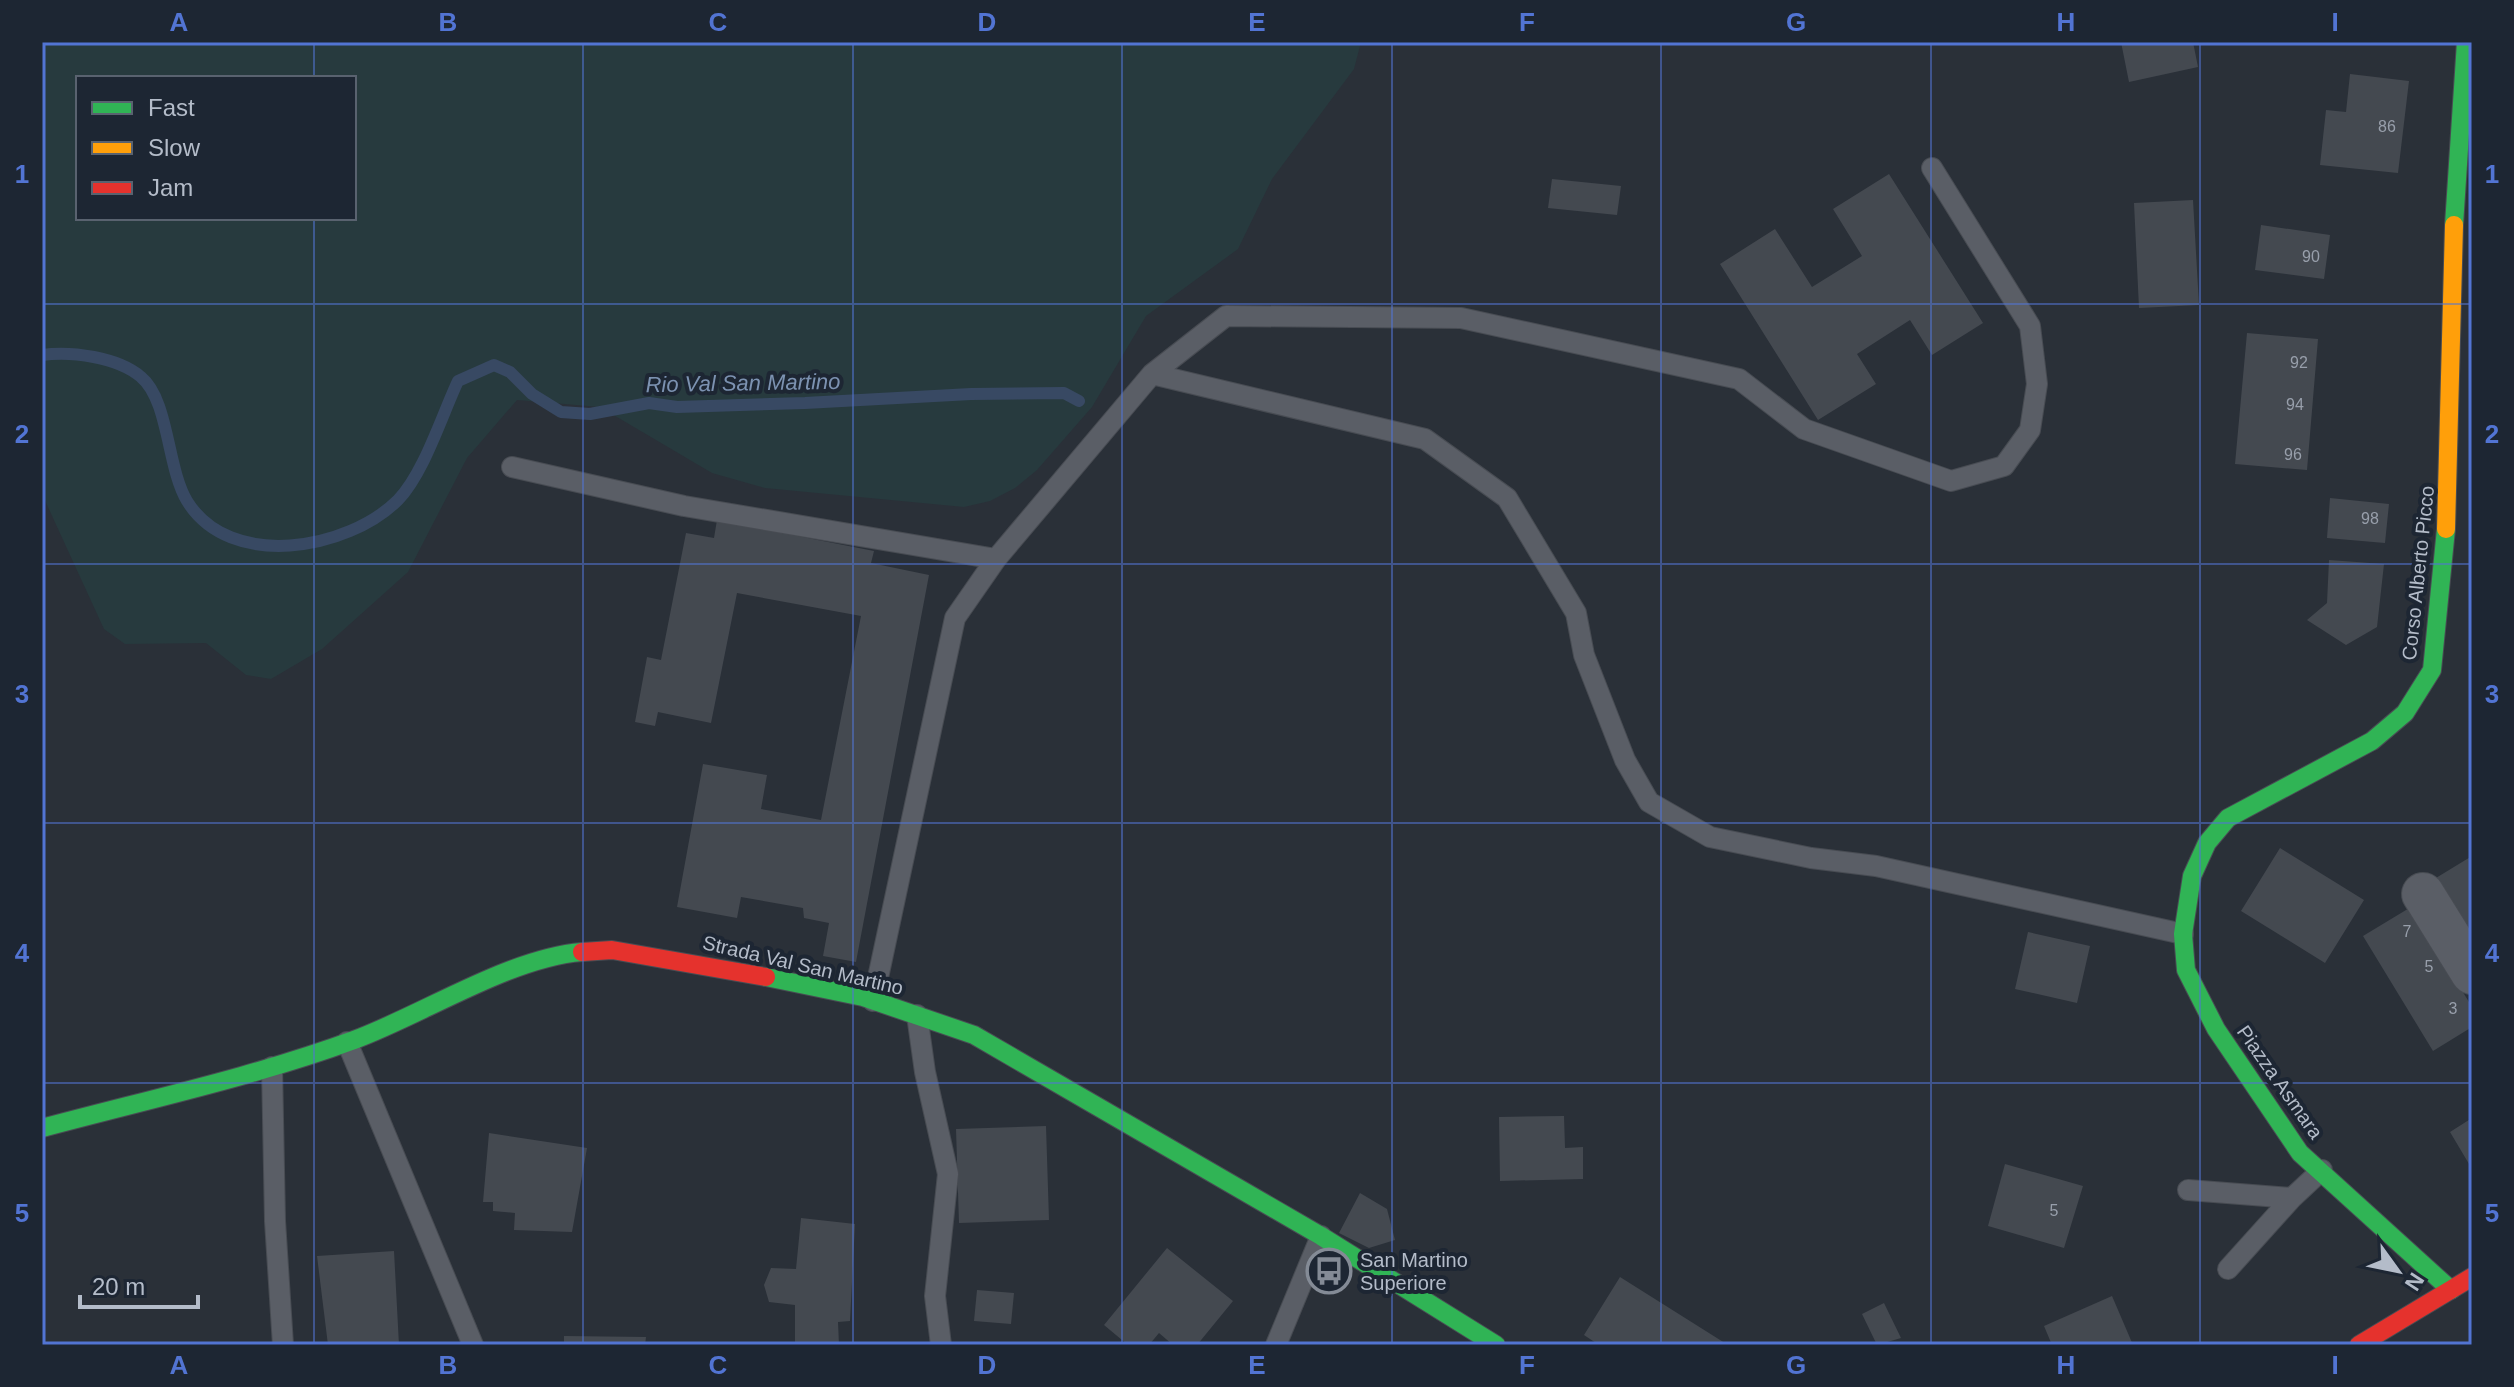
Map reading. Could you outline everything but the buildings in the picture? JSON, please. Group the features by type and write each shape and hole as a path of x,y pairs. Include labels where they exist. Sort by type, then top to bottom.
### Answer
{"street":[{"name":"Corso Alberto Picco","path":"2216,1029 2186,970 2183,934 2192,876 2207,843 2228,818 2372,741 2405,713 2432,670 2449,499 2455,188 2466,42"},
{"path":"2423,894 2472,973"},
{"name":"Strada Val San Martino","path":"42,1128 272,1067 347,1042 529,964 572,953 612,950 689,961 873,1001 974,1035 1321,1236 1496,1345"},
{"name":"Piazza Asmara","path":"2216,1029 2300,1153 2451,1290"},
{"path":"2359,1345 2472,1277"}],"lane":[{"path":"873,1001 955,618 996,559 1152,374 1226,316 1461,318 1739,379 1804,429 1951,481 2004,466 2030,430 2037,384 2030,326 1932,168"},
{"path":"1152,374 1425,439 1507,498 1576,613 1584,655 1625,760 1649,802 1710,837 1811,858 1876,866 2183,934"},
{"path":"512,467 684,506 996,559"},
{"path":"917,1015 925,1072 948,1174 935,1296 941,1345"},
{"path":"347,1042 473,1345"},
{"path":"272,1067 275,1221 283,1345"},
{"path":"2228,1269 2292,1198 2322,1170"},
{"path":"2188,1190 2292,1198"},
{"path":"1276,1345 1321,1236"}],"green space":[{"path":"42,42 1361,42 1354,69 1272,179 1238,249 1146,316 1092,407 1037,470 1015,488 990,501 964,507 765,488 712,473 600,407 517,400 467,458 408,572 322,649 271,679 246,675 206,643 125,644 104,629 42,494"}],"waterway":[{"name":"Rio Val San Martino","path":"42,355 94,357 120,365 141,377 157,401 175,471 187,501 206,523 231,537 259,545 290,546 321,541 350,531 376,517 398,500 416,475 458,381 494,365 510,372 532,394 561,412 590,414 649,403 677,407 971,394 1064,393 1079,401"}],"traffic: fast":[{"path":"2454,225 2466,42"},
{"path":"2446,529 2432,670 2405,713 2372,741 2228,818 2207,843 2192,876 2183,934 2186,970 2216,1029 2300,1153 2451,1290"},
{"path":"42,1128 238,1077 316,1053 381,1029 496,976 554,956 582,952"},
{"path":"766,977 863,997 974,1035 1321,1236 1496,1345"}],"traffic: slow":[{"path":"2446,529 2454,225"}],"traffic: jam":[{"path":"582,952 612,950 766,977"},
{"path":"2359,1345 2472,1277"}],"place":[{"name":"San Martino Superiore","path":"1329,1271"}]}
